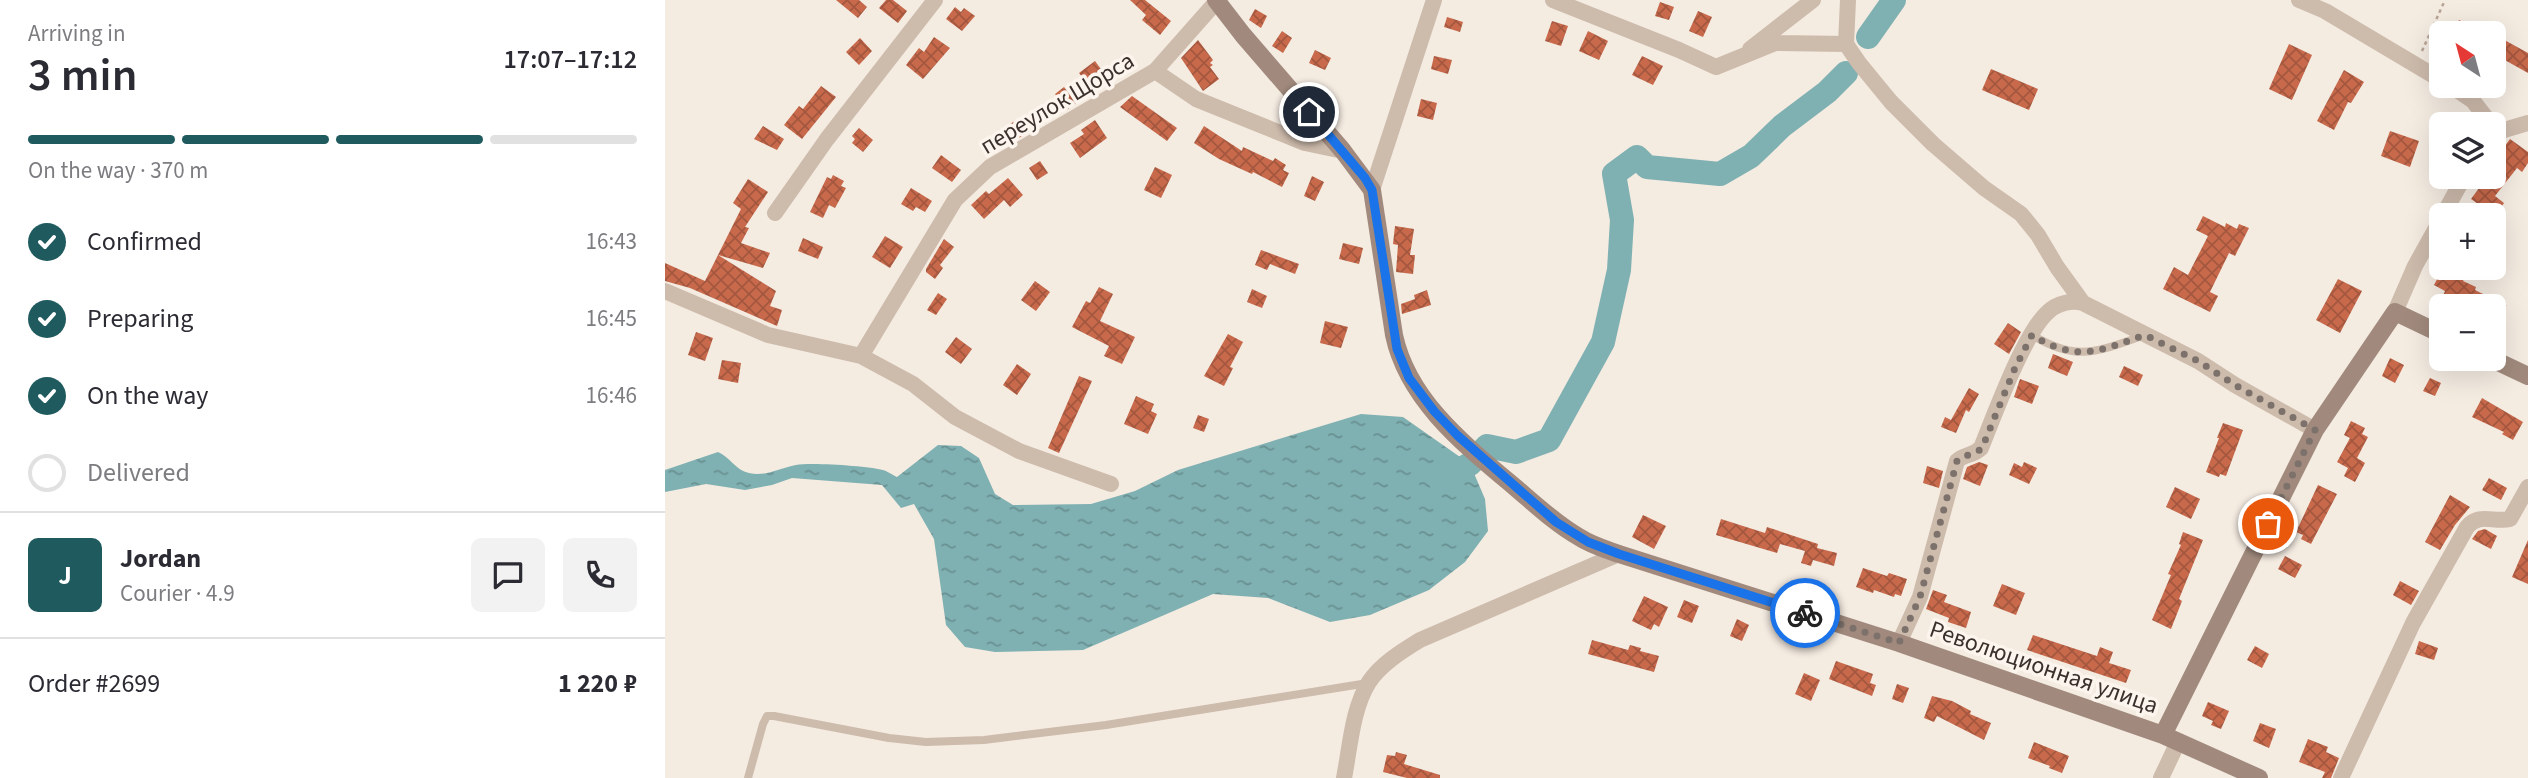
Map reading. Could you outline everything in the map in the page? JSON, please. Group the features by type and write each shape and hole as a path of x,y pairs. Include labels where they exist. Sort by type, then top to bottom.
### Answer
{"main road":[{"path":"1217,1 1343,151 1372,190"},
{"name":"Революционная улица","path":"1372,190 1397,349 1409,378 1434,411 1457,435 1567,530 1619,554 1899,643 2171,738 2259,778"},
{"path":"2171,738 2315,430 2395,312 2429,328"},
{"path":"2506,366 2528,376"}],"street":[{"path":"775,213 827,139 935,0"},
{"path":"1372,190 1434,0"},
{"path":"1553,0 1679,50 1709,66 1724,66 1775,43 1846,44"},
{"path":"1740,57 1813,0"},
{"path":"1848,0 1846,44 1891,102 1933,144 1984,188 2021,214 2084,303"},
{"path":"2299,0 2319,5 2429,73"},
{"name":"переулок Щорса","path":"861,356 955,200 991,167 1155,71 1217,1"},
{"path":"1155,71 1196,99 1305,143 1343,151"},
{"path":"2469,98 2481,112"},
{"path":"2506,127 2528,123"},
{"path":"2395,312 2429,241"},
{"path":"665,291 768,335 861,356 913,384 955,417 1019,451 1111,484"},
{"path":"1899,643 1920,597 1957,461 1982,448 2010,378 2032,335 2047,312 2055,307 2069,302 2084,303 2198,361 2315,430"},
{"path":"2341,778 2413,622 2467,527 2473,520 2480,518 2505,521 2510,519 2528,487"},
{"path":"1346,777 1357,716 1369,682 1391,660 1420,640 1619,554"},
{"path":"2161,778 2171,738"}],"lane":[{"path":"2032,335 2046,344 2068,352 2086,353 2145,335"},
{"path":"748,778 762,724 768,716 889,738 926,742 983,740 1106,725 1369,682"}],"path":[{"path":"2415,65 2445,0"}],"water":[{"path":"1361,414 1403,417 1470,464 1485,499 1488,531 1465,562 1429,590 1370,615 1330,622 1268,598 1213,594 1083,650 995,652 965,647 946,625 934,539 914,504 901,508 882,485 792,478 745,490 706,484 665,492 665,470 718,452 740,469 755,474 803,464 826,464 876,469 897,477 938,445 961,446 979,458 995,494 1013,505 1091,504 1135,491 1178,470"}],"building":[{"path":"836,0 859,0 867,7 858,18"},
{"path":"886,0 893,0 907,11 898,23 879,8"},
{"path":"1130,0 1145,0 1171,21 1160,35 1142,20 1146,15"},
{"path":"1660,2 1674,7 1669,20 1655,16"},
{"path":"955,7 961,12 964,8 975,16 962,31 946,19"},
{"path":"1255,9 1267,16 1261,28 1249,20"},
{"path":"1698,11 1712,17 1703,37 1689,31"},
{"path":"1447,17 1463,22 1460,32 1444,27"},
{"path":"1552,21 1568,26 1561,46 1545,41"},
{"path":"1282,31 1292,38 1283,53 1272,46"},
{"path":"1588,31 1608,41 1599,60 1579,51"},
{"path":"934,37 950,48 923,79 906,65 919,48 924,52"},
{"path":"860,38 872,51 859,65 846,52"},
{"path":"1198,40 1213,60 1210,67 1219,79 1203,91 1181,58"},
{"path":"2506,41 2528,53 2528,73 2506,61"},
{"path":"2289,44 2312,55 2292,100 2269,89"},
{"path":"1315,50 1331,58 1325,70 1309,63"},
{"path":"1434,56 1452,60 1448,74 1431,69"},
{"path":"1642,56 1663,66 1653,85 1632,75"},
{"path":"1095,61 1109,80 1094,92 1079,73"},
{"path":"1991,69 2038,89 2029,110 1982,90"},
{"path":"2344,70 2364,82 2351,103 2348,102 2334,130 2317,121"},
{"path":"821,86 836,97 802,139 784,125 799,106 803,109"},
{"path":"1064,87 1076,103 1067,110 1055,94"},
{"path":"1132,96 1177,128 1167,141 1120,107"},
{"path":"1421,99 1437,103 1433,120 1417,116"},
{"path":"1016,120 1026,133 1016,140 1006,127"},
{"path":"1095,120 1107,138 1080,158 1070,143 1084,134 1081,130"},
{"path":"763,126 784,139 777,150 754,139"},
{"path":"1204,126 1242,151 1243,147 1273,161 1275,158 1286,165 1283,170 1289,173 1282,187 1219,159 1194,143"},
{"path":"859,128 873,140 863,152 852,143 855,139 852,136"},
{"path":"2390,131 2419,141 2410,167 2381,156"},
{"path":"2510,139 2528,152 2528,163 2522,172 2517,168 2506,182 2506,144"},
{"path":"941,155 961,170 952,182 932,168"},
{"path":"1040,161 1048,173 1037,180 1029,168"},
{"path":"1155,167 1172,175 1161,198 1144,190"},
{"path":"833,175 844,181 841,186 846,188 835,208 829,205 823,218 810,212 827,177 831,179"},
{"path":"1312,176 1324,182 1315,201 1304,196"},
{"path":"1008,178 1023,195 1010,207 1004,200 984,219 971,205 986,191 989,194"},
{"path":"748,179 768,192 745,227 749,228 741,243 770,253 763,268 718,255 741,209 733,203"},
{"path":"911,188 932,201 925,212 916,207 913,211 901,204"},
{"path":"2478,189 2500,189 2495,196 2504,203 2477,203 2471,199"},
{"path":"2203,216 2225,227 2226,223 2237,229 2239,224 2249,228 2235,256 2229,253 2210,292 2218,296 2210,312 2163,289 2174,267 2188,275 2208,236 2196,230"},
{"path":"1395,226 1414,229 1410,255 1415,255 1413,274 1396,272 1398,245 1393,244"},
{"path":"885,236 903,247 890,268 872,257"},
{"path":"803,238 823,247 818,259 798,251"},
{"path":"944,239 954,247 940,265 943,268 935,279 926,269"},
{"path":"1343,243 1363,248 1359,264 1339,259"},
{"path":"1261,250 1299,264 1295,274 1270,264 1267,270 1255,265"},
{"path":"718,255 776,291 770,306 782,310 777,326 690,288 665,281 665,263 705,281"},
{"path":"2338,279 2362,291 2340,333 2316,320"},
{"path":"2437,280 2464,280 2483,294 2444,294 2445,291 2434,285"},
{"path":"1035,281 1050,292 1036,311 1021,300"},
{"path":"1099,287 1113,294 1100,321 1135,337 1122,364 1104,356 1109,346 1072,327 1086,301 1090,303"},
{"path":"1252,289 1267,296 1262,308 1247,302"},
{"path":"1427,290 1431,305 1402,314 1401,304 1415,299 1414,295"},
{"path":"938,293 947,299 936,315 927,310"},
{"path":"1325,321 1348,327 1341,348 1320,343"},
{"path":"2008,323 2021,332 2009,354 1994,344"},
{"path":"696,332 713,338 705,361 688,355"},
{"path":"1228,334 1243,342 1224,386 1204,376"},
{"path":"956,337 972,349 961,364 945,352"},
{"path":"2053,354 2073,362 2067,376 2048,368"},
{"path":"2390,358 2404,365 2395,383 2382,376"},
{"path":"722,360 741,363 738,383 718,379"},
{"path":"1017,364 1031,374 1017,395 1003,385"},
{"path":"2124,366 2143,375 2138,386 2119,377"},
{"path":"1079,376 1092,381 1059,453 1048,448"},
{"path":"2430,378 2441,383 2435,396 2423,391"},
{"path":"2020,379 2039,386 2032,404 2014,397"},
{"path":"1969,388 1979,394 1969,412 1966,410 1956,433 1941,427 1945,417 1951,420"},
{"path":"1136,396 1154,404 1151,411 1157,414 1148,434 1124,424"},
{"path":"2482,398 2523,422 2513,440 2502,434 2504,432 2472,417"},
{"path":"1198,415 1209,419 1204,432 1193,428"},
{"path":"2351,421 2365,428 2362,434 2368,437 2357,458 2365,463 2355,482 2344,476 2348,468 2337,462 2350,438 2344,435"},
{"path":"2223,423 2243,430 2226,476 2220,474 2219,477 2206,472"},
{"path":"1979,462 1988,465 1980,486 1963,479 1967,467"},
{"path":"2024,462 2037,468 2029,484 2009,475 2014,463 2022,467"},
{"path":"1927,466 1943,471 1939,488 1923,483"},
{"path":"2489,478 2507,488 2501,500 2482,490"},
{"path":"2318,485 2337,494 2311,544 2301,539 2303,535 2296,532"},
{"path":"2175,487 2200,499 2191,519 2166,507"},
{"path":"2450,495 2470,507 2440,550 2425,542"},
{"path":"1643,515 1666,526 1654,549 1632,537"},
{"path":"1721,519 1765,533 1767,527 1818,544 1817,548 1837,553 1834,566 1813,560 1811,566 1801,563 1805,551 1780,544 1777,553 1716,535"},
{"path":"2485,529 2497,536 2491,549 2472,539 2478,531"},
{"path":"2183,532 2203,540 2179,599 2182,601 2171,629 2152,620 2171,575 2168,574 2181,545 2179,544"},
{"path":"2528,540 2528,584 2512,577"},
{"path":"2285,556 2302,565 2295,578 2278,569"},
{"path":"1863,568 1907,579 1901,596 1895,594 1894,597 1874,590 1873,593 1856,587"},
{"path":"2400,581 2419,591 2411,605 2393,595"},
{"path":"2002,584 2025,593 2016,615 1993,606"},
{"path":"1933,590 1947,595 1944,602 1971,612 1966,628 1948,622 1949,618 1926,609"},
{"path":"1644,596 1668,607 1659,627 1654,624 1651,630 1632,621"},
{"path":"1684,600 1699,606 1692,623 1677,617"},
{"path":"1737,619 1749,625 1742,641 1730,636"},
{"path":"2033,635 2097,656 2100,647 2113,652 2109,663 2131,670 2126,683 2027,650"},
{"path":"1592,640 1628,650 1630,645 1659,656 1654,672 1588,654"},
{"path":"2419,641 2438,648 2434,660 2415,654"},
{"path":"2255,646 2269,654 2262,668 2247,660"},
{"path":"1836,661 1873,674 1870,683 1876,685 1872,696 1829,679"},
{"path":"1804,673 1820,680 1811,701 1795,694"},
{"path":"1897,684 1909,688 1903,703 1892,699"},
{"path":"1932,696 1952,701 1971,711 1970,714 1991,723 1984,740 1937,716 1934,722 1924,718"},
{"path":"2208,702 2229,711 2221,729 2211,725 2213,721 2202,716"},
{"path":"2260,723 2276,729 2269,748 2253,741"},
{"path":"2308,739 2328,747 2326,752 2339,758 2331,778 2322,778 2325,772 2299,762"},
{"path":"2034,742 2069,756 2062,773 2028,758"},
{"path":"1396,752 1407,755 1404,764 1440,775 1440,778 1407,778 1383,772 1387,755 1395,756"}],"waterway":[{"path":"1868,37 1894,0"},
{"path":"1440,480 1470,464 1487,446 1516,452 1549,440 1603,342 1619,270 1622,220 1614,174 1637,157 1647,167 1720,174 1751,156 1782,126 1827,92 1846,73"}],"way so far":[{"path":"1805,613 1899,643 1920,597 1957,461 1982,448 2015,368 2032,335 2046,344 2068,352 2086,353 2145,335 2198,361 2315,430 2268,524"}],"route":[{"path":"1309,112 1372,190 1397,349 1409,378 1434,411 1457,435 1556,522 1588,542 1805,613"}]}
